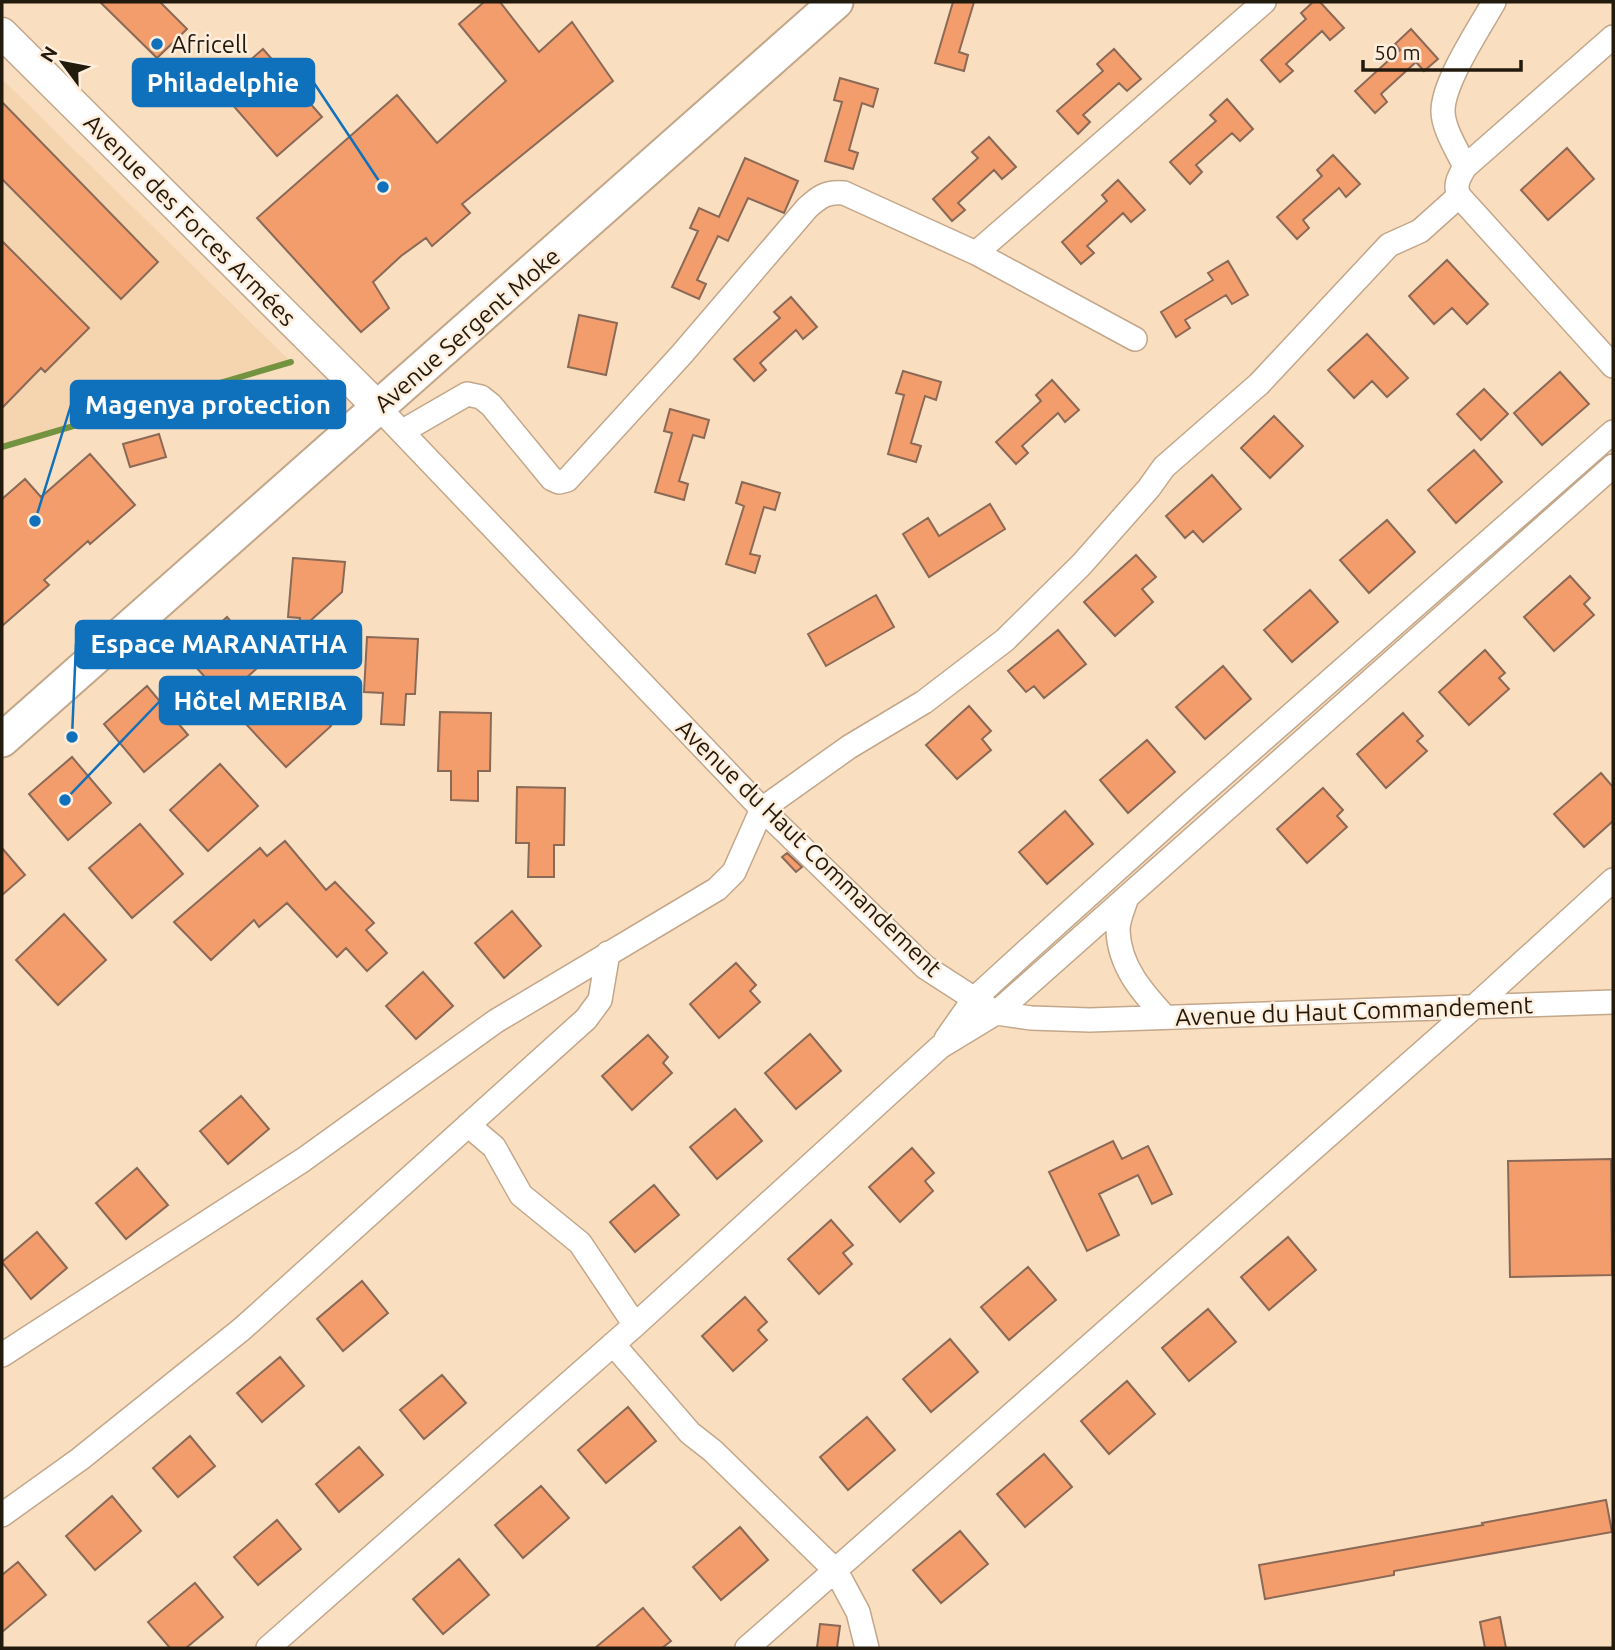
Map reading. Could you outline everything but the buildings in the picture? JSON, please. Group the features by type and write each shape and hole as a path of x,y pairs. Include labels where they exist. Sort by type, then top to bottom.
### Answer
{"main road":[{"name":"Avenue Sergent Moke","path":"2,740 836,2"}],"street":[{"path":"976,253 1264,2"},
{"path":"1465,167 1445,120 1445,99 1450,82 1494,2"},
{"name":"Avenue des Forces Armées","path":"2,33 379,408"},
{"path":"1613,37 1465,167 1457,181 1456,191 1613,366"},
{"path":"403,431 467,394 481,397 491,405 552,479 559,482 566,480 682,354 807,208 819,197 832,192 844,193 976,253 1135,339"},
{"path":"2,1355 303,1160 496,1021 716,889 734,872 762,809 849,747 924,702 1006,640 1082,564 1149,488 1164,467 1259,384 1389,244 1420,232 1459,197"},
{"name":"Avenue du Haut Commandement","path":"379,408 762,809 925,967 996,1013 1031,1018 1090,1020 1613,1002"},
{"path":"940,1047 974,999 1192,802 1613,432"},
{"path":"268,1648 635,1325 940,1047 996,1013 1613,466"},
{"path":"747,1648 1475,1006 1613,880"},
{"path":"1127,897 1118,927 1125,964 1138,988 1165,1017"},
{"path":"2,1515 80,1459 242,1329 594,1010 600,1000 608,953"},
{"path":"468,1125 494,1147 521,1195 580,1243 635,1325"},
{"path":"613,1344 690,1433 713,1451 836,1571 858,1612 867,1648"}],"shaded area":[{"path":"2,79 291,362 2,447"}],"waterway":[{"path":"2,447 291,362"}],"place":[{"name":"Africell","path":"157,44"},
{"name":"Philadelphie","path":"383,187"},
{"name":"Magenya protection","path":"35,521"},
{"name":"Espace MARANATHA","path":"72,737"},
{"name":"Hôtel MERIBA","path":"65,800"}]}
